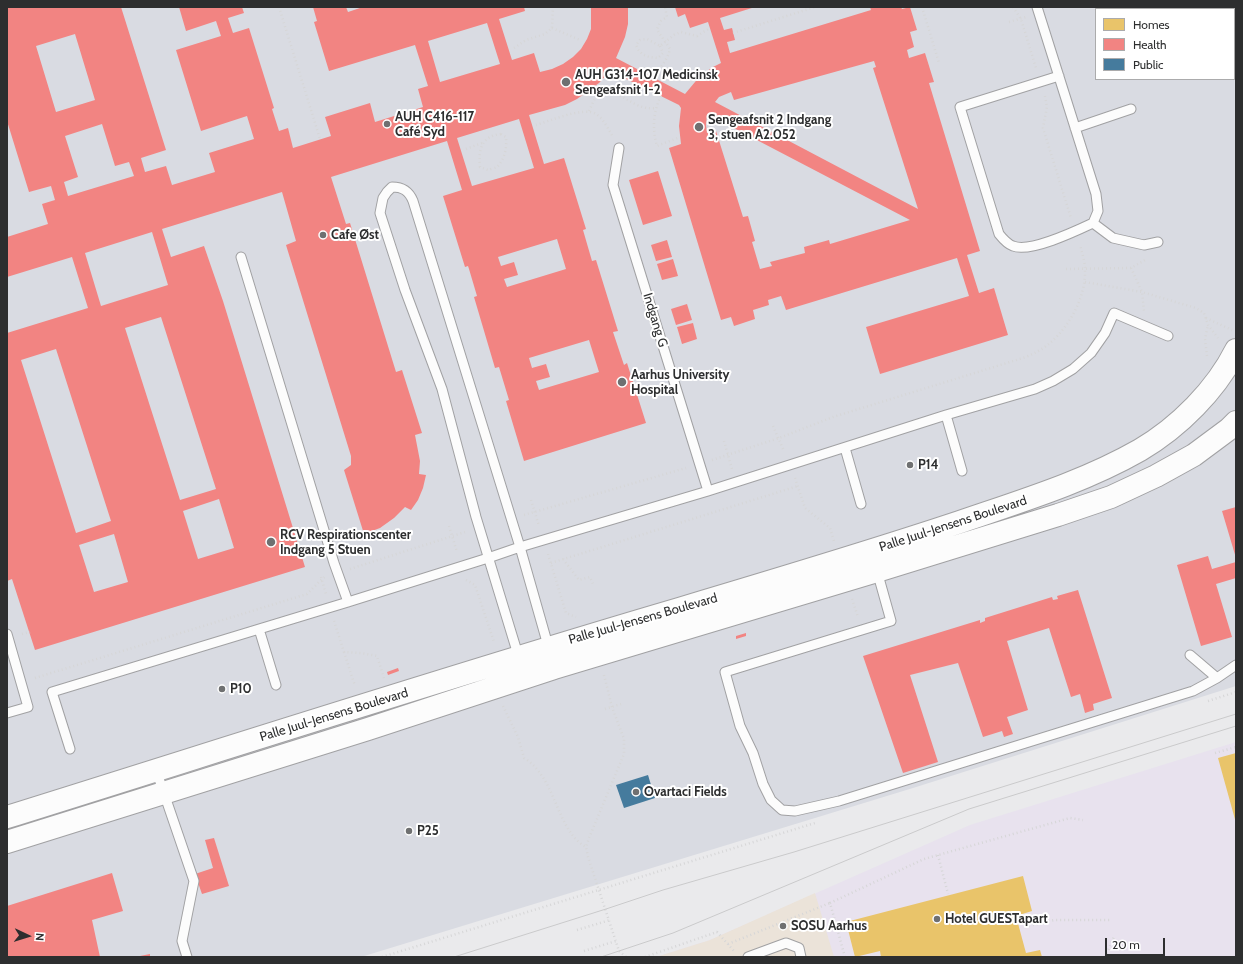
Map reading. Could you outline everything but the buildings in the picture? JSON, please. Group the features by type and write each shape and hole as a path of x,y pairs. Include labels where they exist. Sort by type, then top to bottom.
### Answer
{"street":[{"path":"1235,36 1236,43"},
{"name":"Palle Juul-Jensens Boulevard","path":"875,561 1057,489 1105,468 1136,452 1172,428 1182,419 1201,400 1234,361"},
{"name":"Palle Juul-Jensens Boulevard","path":"7,817 156,770 521,667 875,561 1058,515 1111,496 1156,476 1194,455 1236,422"},
{"name":"Palle Juul-Jensens Boulevard","path":"7,842 368,729 495,687 521,667"}],"lane":[{"path":"1037,7 1059,76 1096,194 1098,211 1093,223 1075,231 1032,247 1022,248 1013,246 1005,241 999,234 960,107 1059,76"},
{"path":"1075,128 1131,109"},
{"name":"Indgang G","path":"619,148 613,185 708,491"},
{"path":"521,667 479,527 442,389 405,290 380,213 383,198 392,187 399,187 410,194 413,201 520,547 552,657"},
{"path":"1093,223 1113,238 1144,245 1158,242"},
{"path":"241,257 348,602"},
{"path":"70,749 52,692 348,602 520,547 708,491 946,415 1035,389 1073,370 1091,353 1104,333 1114,313 1168,336"},
{"path":"946,415 962,471"},
{"path":"845,448 861,504"},
{"path":"875,561 892,621 725,672 740,726 753,753 763,784 771,800 782,810 795,811 846,799 1193,691 1217,678 1236,665"},
{"path":"259,629 276,685"},
{"path":"7,634 28,707 7,713"},
{"path":"1190,654 1217,678"},
{"path":"156,770 194,881 182,941 187,957"},
{"path":"748,957 786,943 799,948 801,957"}],"path":[{"path":"279,7 320,139"},
{"path":"514,48 526,40 545,34 552,28 553,8 549,7"},
{"path":"658,73 664,61 668,57 670,49 656,29 661,21 667,17 664,7"},
{"path":"733,33 815,7"},
{"path":"922,7 939,63"},
{"path":"511,518 700,464 779,438 833,417 1026,357 1040,351 1062,331 1080,298 1085,282 1086,269 1084,257 1043,128 1047,107 1021,19 1013,7"},
{"path":"552,28 580,40"},
{"path":"660,46 674,34 681,32 697,36 710,28"},
{"path":"658,58 662,53 660,46 647,39 640,40 636,45 638,51 648,57 658,58 664,61"},
{"path":"589,111 595,98 602,94 612,93 622,96 642,108 656,108"},
{"path":"661,96 656,108 654,119 654,136 657,146 680,137"},
{"path":"536,126 579,112 589,111 596,114 604,122 619,148"},
{"path":"466,149 483,143 493,135 501,134 506,137 507,146 504,155 496,167 488,170 480,167 478,156 483,143"},
{"path":"1066,269 1131,268 1155,255 1158,242"},
{"path":"1131,268 1142,292 1144,308 1142,325"},
{"path":"1085,282 1142,292 1196,308 1204,313 1208,325"},
{"path":"1206,318 1236,332"},
{"path":"773,426 791,465 806,508 830,528 862,630"},
{"path":"550,563 798,486"},
{"path":"531,500 566,613 575,617 586,615 612,707 624,739 624,754 588,838 586,847 598,891 610,920 619,951 626,957"},
{"path":"449,526 467,581 475,585 495,645"},
{"path":"21,683 307,594 322,579 479,527"},
{"path":"563,559 579,580 590,577 594,584"},
{"path":"495,687 518,737 524,758 534,764 544,778 569,829 578,843 586,847"},
{"path":"1206,702 1236,692"},
{"path":"605,709 621,704"},
{"path":"1214,753 1236,747"},
{"path":"728,944 830,903 924,859 1070,818 1083,820"},
{"path":"382,957 818,822"},
{"path":"938,855 948,894"},
{"path":"830,903 845,957"},
{"path":"577,930 610,920"},
{"path":"1025,926 1054,920 1110,920"},
{"path":"645,957 716,932 736,952"},
{"path":"1105,957 1114,937"},
{"path":"584,951 616,941"}],"shaded area":[{"name":"Aarhus University Hospital","path":"7,7 1236,7 1236,686 913,788 361,957 7,957"},
{"path":"1236,742 1236,957 656,957 710,940 970,825"},
{"name":"SOSU Aarhus","path":"815,893 834,957 656,957 710,940"}],"tram line":[{"path":"454,957 663,890 794,852 1236,714"},
{"path":"601,957 673,933 969,809 1236,726"}],"place":[{"name":"AUH G314-107 Medicinsk Sengeafsnit 1-2","path":"566,82"},
{"name":"AUH C416-117 Café Syd","path":"387,124"},
{"name":"Sengeafsnit 2 Indgang 3, stuen A2.052","path":"699,127"},
{"name":"Cafe Øst","path":"323,235"},
{"name":"Aarhus University Hospital","path":"622,382"},
{"name":"P14","path":"910,465"},
{"name":"RCV Respirationscenter Indgang 5 Stuen","path":"271,542"},
{"name":"P10","path":"222,689"},
{"name":"Ovartaci Fields","path":"636,792"},
{"name":"P25","path":"409,831"},
{"name":"Hotel GUESTapart","path":"937,919"},
{"name":"SOSU Aarhus","path":"783,926"}]}
